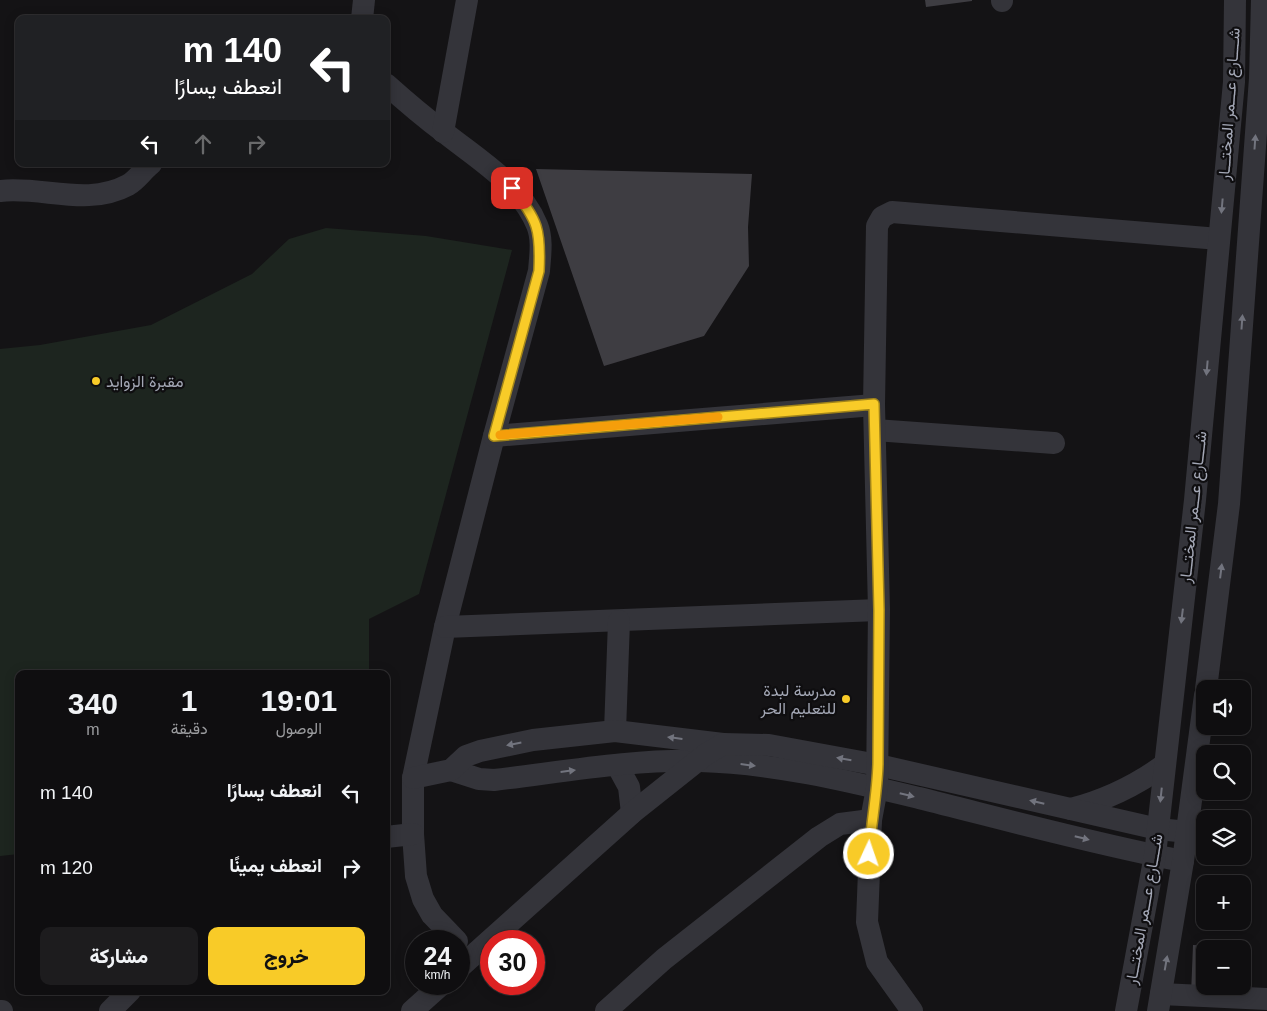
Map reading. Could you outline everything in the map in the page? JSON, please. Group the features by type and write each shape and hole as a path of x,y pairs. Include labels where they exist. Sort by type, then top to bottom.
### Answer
{"street":[{"path":"362,15 364,0"},
{"path":"443,132 467,0"},
{"name":"شــــارع عـــمر المختـــار","path":"1126,1011 1158,829 1195,500 1234,82 1235,0"},
{"name":"شــــارع عـــمر المختـــار","path":"1207,680 1229,504 1260,78 1262,0"},
{"path":"390,87 443,132 498,174 528,207 538,227 540,246 539,271 445,627 413,778 413,834 416,876 423,899 432,915 444,930"},
{"path":"0,191 18,189 90,196 117,190 130,184 143,167"},
{"path":"912,1011 877,962 871,943 866,905 871,820 878,788 879,610 874,404 877,226 882,217 892,212 1219,239"},
{"path":"494,436 874,404"},
{"path":"875,430 1054,443"},
{"path":"445,627 879,610"},
{"path":"616,731 619,621"},
{"path":"413,778 451,770 466,756 480,750 533,740 616,731 723,744 769,745 878,764 1071,810 1158,829 1188,832"},
{"name":"شــــارع عـــمر المختـــار","path":"1159,1002 1188,832 1200,735"},
{"path":"470,945 632,813 705,755 723,744"},
{"path":"451,770 479,780 494,780 617,765 699,761 788,770 878,788 1154,856 1183,861"},
{"path":"617,765 629,787 632,813"},
{"path":"1071,810 1120,792 1143,780 1164,765"},
{"path":"606,1011 664,959 819,837 840,824 871,820"},
{"path":"390,837 413,834"},
{"path":"110,1011 126,995"},
{"path":"412,1011 430,995"},
{"path":"1159,1002 1267,999"}],"shaded area":[{"path":"326,228 426,236 512,250 419,594 369,619 369,670 15,670 15,854 0,856 0,349 40,345 151,325 252,274 289,239"}],"building":[{"path":"925,0 972,0 972,1 926,7"},
{"path":"536,169 752,174 748,227 749,266 704,336 604,366"},
{"path":"1193,945 1196,945 1196,992 1191,995"}],"slow traffic":[{"path":"500,435 718,417"}],"place":[{"name":"مقبرة الزوايد","path":"96,381"},
{"name":"مدرسة لبدة للتعليم الحر","path":"846,699"}],"route":[{"path":"512,188 528,207 538,227 540,246 539,271 494,436 874,404 879,610 878,788 871,820 869,854"}]}
